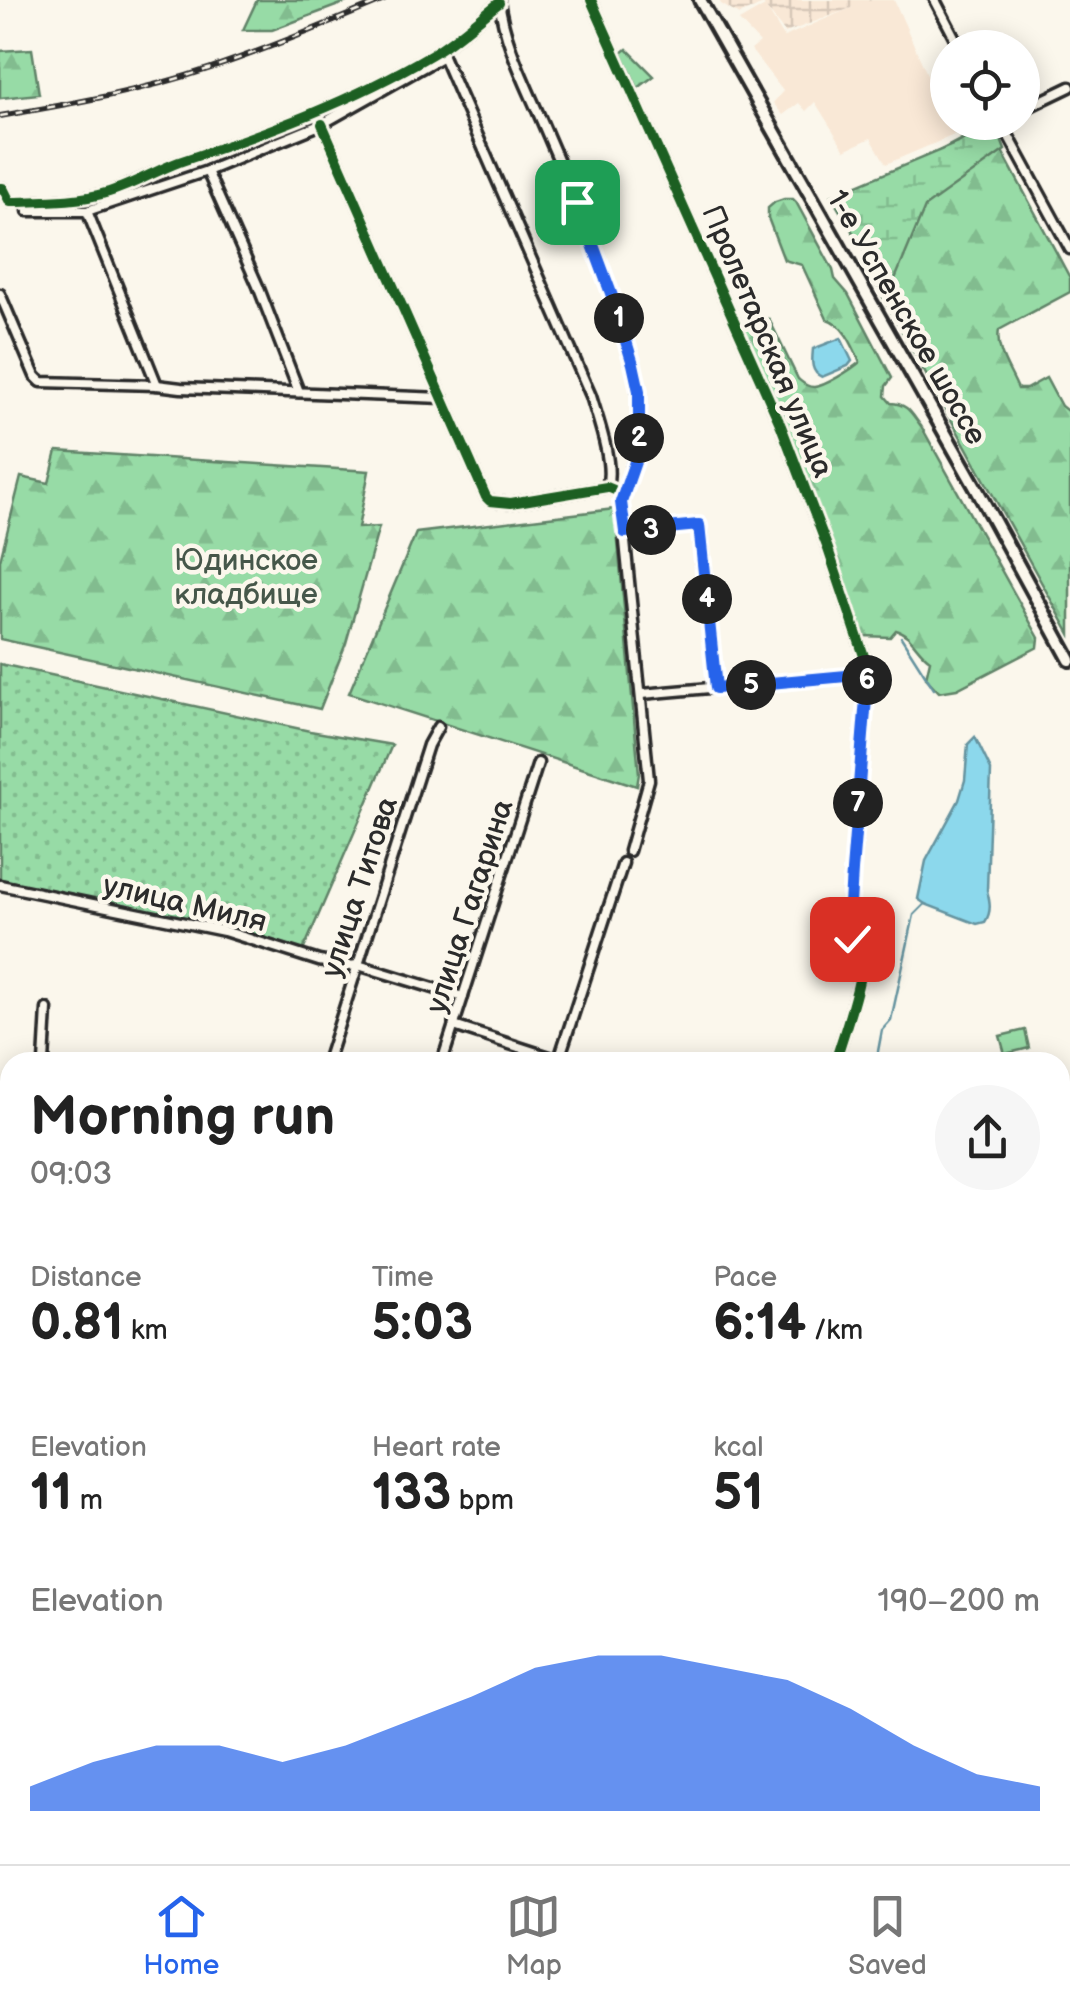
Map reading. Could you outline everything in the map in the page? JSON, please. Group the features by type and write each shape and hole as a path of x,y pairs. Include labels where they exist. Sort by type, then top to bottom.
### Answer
{"main road":[{"name":"1-е Успенское шоссе","path":"700,0 1070,660"}],"street":[{"name":"Пролетарская улица","path":"591,0 781,426 868,664 849,921 862,962 837,1052"},
{"path":"936,0 951,30"},
{"path":"28,211 88,211 207,171 322,124 442,52 499,2 508,42 577,202 612,296 639,391 639,440 621,502 649,780 629,851"},
{"path":"0,188 10,202 81,198 110,192 176,163 268,131 442,52"},
{"path":"442,52 591,396 610,480 607,487"},
{"path":"1040,101 1070,87"},
{"path":"322,124 486,498 511,502 607,487 624,494"},
{"path":"1011,140 1069,244"},
{"path":"207,171 299,392"},
{"path":"88,211 158,385"},
{"path":"0,294 41,382 442,398"},
{"path":"625,532 699,525 716,688"},
{"path":"642,694 868,674"},
{"name":"улица Титова","path":"330,1052 428,745 438,727"},
{"name":"улица Гагарина","path":"445,1052 538,764"},
{"path":"563,1052 623,864"},
{"name":"улица Миля","path":"0,885 224,931 319,960 358,965 462,998"},
{"path":"45,1052 47,1008"},
{"path":"454,1026 531,1052"}],"shaded area":[{"path":"719,0 872,0 785,33 763,4 739,15"},
{"path":"869,0 894,0 930,81 930,140 942,140 886,164 871,138 845,150 815,102 806,111 799,103 783,115 773,103 783,91 751,50 760,43 739,21 765,6 784,37"}],"green space":[{"path":"257,0 352,0 272,30 243,30"},
{"path":"32,49 39,94 0,98 0,51"},
{"path":"627,49 654,76 638,88 622,53"},
{"path":"960,140 996,140 1070,278 1070,292 999,330 998,337 1018,389 1046,378 1061,406 1070,413 1070,634 873,279 915,164"},
{"path":"1001,140 1005,150 925,207 893,284 873,266 831,196 960,142"},
{"path":"784,199 796,202 892,378 885,396 891,403 909,410 921,426 1039,638 1038,647 957,689 939,692 926,678 930,660 901,632 896,630 890,637 863,636 786,422 744,330 759,318 769,319 798,379 809,386 824,384 860,362 843,331 827,319 802,265 784,260 768,208"},
{"name":"Юдинское кладбище","path":"57,451 369,471 358,528 379,527 346,643 320,709 0,639 0,560 21,477 49,483"},
{"path":"615,509 637,786 349,693 416,533"},
{"path":"0,664 392,745 303,951 226,927 0,879"},
{"path":"1025,1030 1029,1048 1004,1052 1000,1036"}],"water":[{"path":"841,338 852,361 822,377 818,375 812,361 813,349"},
{"path":"975,737 991,770 987,890 990,910 985,922 977,924 918,899 926,861 959,800 968,744"}],"waterway":[{"path":"901,637 934,689"},
{"path":"878,1052 882,1030 891,1020 914,915 925,904"}],"railway":[{"path":"0,116 185,76 384,0"}],"cycle path":[{"path":"591,0 781,426 867,665 849,921 861,968 838,1052"},
{"path":"0,188 10,202 72,199 118,189 371,87 441,48 499,3"},
{"path":"322,124 486,497 511,503 607,487 624,494"}],"route":[{"path":"577,202 612,296 639,391 639,440 621,502 625,532 699,525 716,688 868,674 852,871 852,939"}]}
